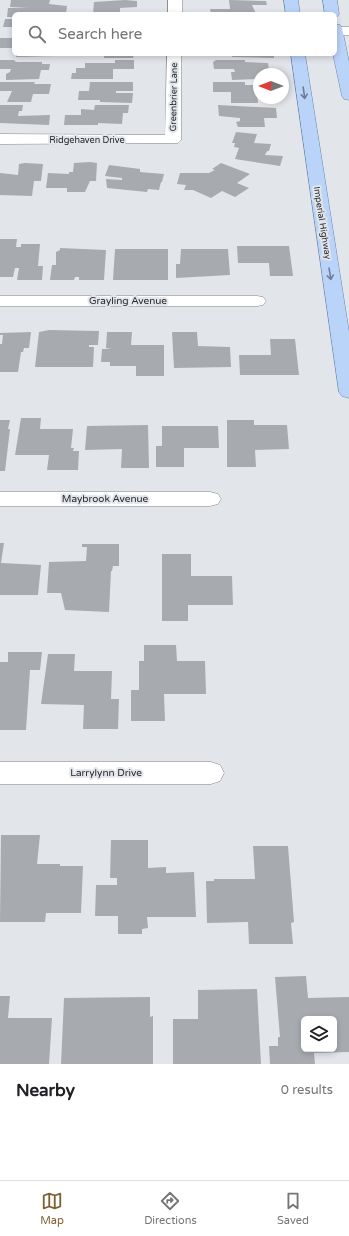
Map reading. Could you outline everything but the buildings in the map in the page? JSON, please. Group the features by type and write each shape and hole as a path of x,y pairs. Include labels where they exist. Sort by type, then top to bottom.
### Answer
{"main road":[{"path":"291,0 293,12"},
{"path":"330,0 332,12"},
{"path":"337,39 349,96"},
{"name":"Imperial Highway","path":"298,56 349,392"}],"street":[{"path":"175,0 175,12"},
{"path":"337,30 349,31"},
{"name":"Greenbrier Lane","path":"173,140 174,56"},
{"name":"Ridgehaven Drive","path":"0,139 173,140"},
{"name":"Grayling Avenue","path":"0,301 257,301"},
{"name":"Maybrook Avenue","path":"0,499 210,499"},
{"name":"Larrylynn Drive","path":"0,773 211,773"}]}
